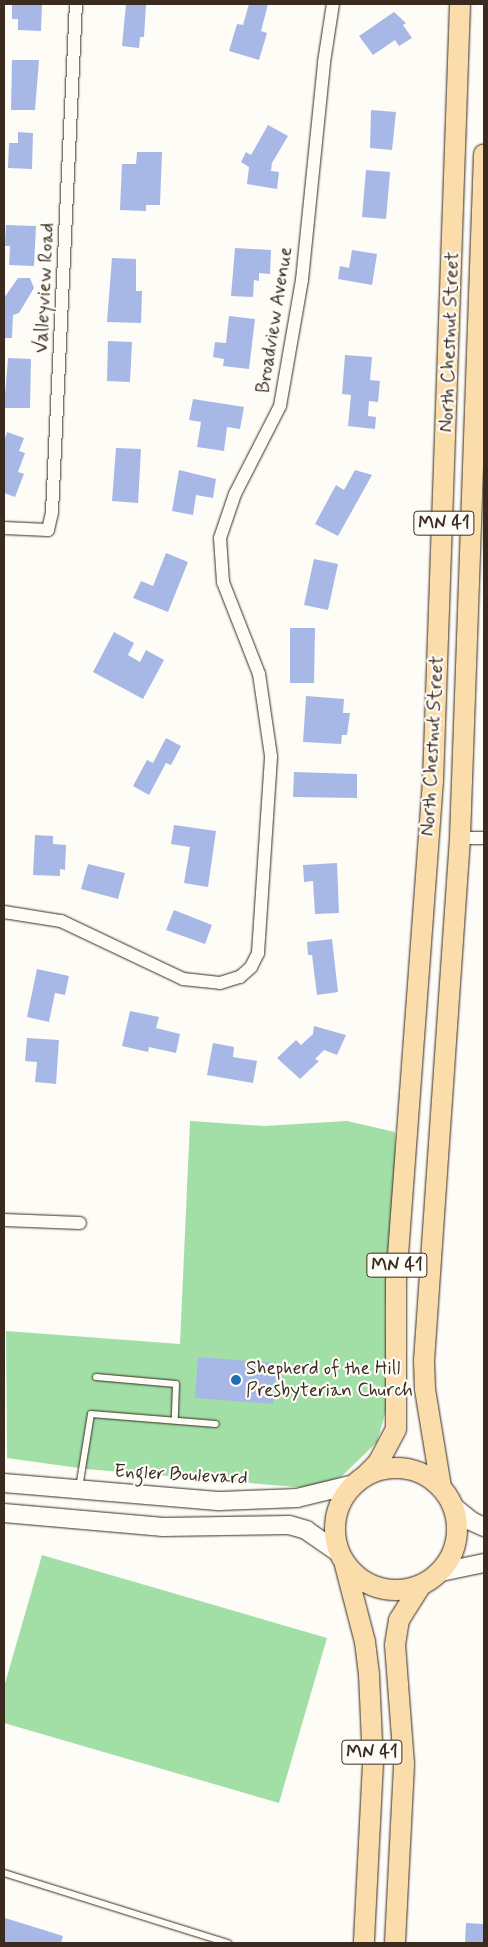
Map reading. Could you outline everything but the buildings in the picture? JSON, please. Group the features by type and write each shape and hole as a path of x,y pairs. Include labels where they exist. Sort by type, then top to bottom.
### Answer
{"main road":[{"name":"North Chestnut Street","path":"359,1481 378,1463 396,1429 396,1282 433,780 460,4"},
{"name":"North Chestnut Street","path":"441,1487 425,1389 424,1361 460,838 484,154"},
{"name":"MN 41","path":"342,1558 373,1587 398,1591 422,1585 441,1572 457,1541 454,1507 441,1487 422,1473 398,1468 359,1481 340,1504 336,1516 342,1558 365,1642 369,1675 373,1763 364,1943"},
{"name":"Engler Boulevard","path":"4,1483 220,1501 275,1500 359,1481"},
{"path":"454,1507 484,1527"},
{"path":"4,1513 163,1526 289,1525 306,1530 342,1558"},
{"path":"441,1572 484,1563"},
{"name":"MN 41","path":"395,1943 404,1764 395,1645 398,1620 422,1585"}],"street":[{"name":"Valleyview Road","path":"4,528 48,530 52,512 76,4"},
{"name":"Broadview Avenue","path":"4,912 61,921 183,979 220,983 240,977 251,967 258,953 271,756 259,674 223,582 220,538 234,494 280,406 302,280 324,62 334,4"},
{"path":"460,838 484,838"},
{"path":"4,1220 80,1223"}],"lane":[{"path":"96,1377 176,1384 175,1419"},
{"path":"79,1490 91,1414 175,1419 216,1424"},
{"path":"4,1872 228,1943"}],"green space":[{"path":"190,1121 264,1126 347,1121 395,1132 396,1207 385,1309 388,1404 377,1442 341,1477 308,1488 86,1469 7,1458 6,1331 180,1344"},
{"path":"42,1555 327,1638 279,1803 4,1723 4,1687"}],"place":[{"name":"Shepherd of the Hill Presbyterian Church","path":"236,1380"}]}
